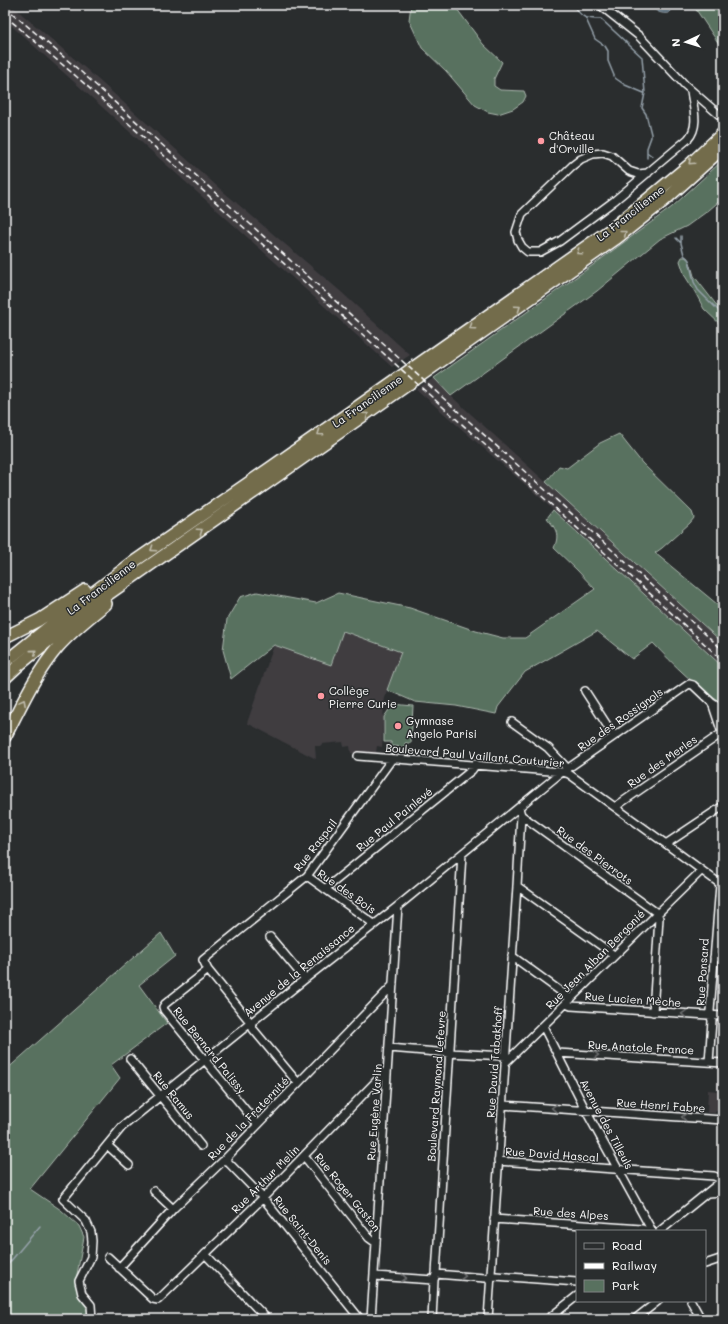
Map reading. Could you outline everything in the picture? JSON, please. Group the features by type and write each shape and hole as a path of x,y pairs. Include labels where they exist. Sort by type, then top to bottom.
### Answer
{"highway":[{"name":"La Francilienne","path":"5,662 60,617 132,563 238,491 614,227 688,166 721,134"},
{"name":"La Francilienne","path":"5,678 90,607 168,554 617,238 665,200 723,148"},
{"path":"5,737 38,673 59,646 106,604 158,565 168,554"},
{"path":"5,637 39,620 127,563 132,563"}],"street":[{"path":"600,5 640,36 684,85 723,118"},
{"path":"648,173 638,174 629,171 612,156 603,153 593,154 581,159 522,214 516,232 518,240 522,247 528,252 540,252 560,241 592,218 648,173 692,135 696,123 691,91"},
{"name":"Rue des Rossignols","path":"565,770 689,684 693,685 712,703"},
{"path":"585,691 614,736"},
{"path":"712,703 723,710"},
{"path":"712,703 722,735"},
{"path":"512,722 548,748 565,770"},
{"name":"Rue des Merles","path":"615,808 722,735"},
{"name":"Boulevard Paul Vaillant Couturier","path":"358,756 565,770 722,885"},
{"name":"Rue Raspail","path":"208,970 202,960 307,876 392,759"},
{"name":"Rue Paul Painlevé","path":"325,889 472,770 476,764"},
{"name":"Avenue de la Renaissance","path":"92,1319 91,1305 82,1294 80,1281 91,1257 91,1232 86,1220 63,1199 122,1127 462,854 520,811 565,770"},
{"path":"666,844 723,806"},
{"name":"Rue David Tabakhoff","path":"488,1319 517,886 520,811"},
{"name":"Rue des Pierrots","path":"520,811 657,913"},
{"name":"Boulevard Raymond Lefevre","path":"432,1319 462,854"},
{"name":"Rue Jean Alban Bergonié","path":"506,1059 568,1002 614,955 701,871"},
{"name":"Rue des Bois","path":"307,876 374,924"},
{"name":"Rue Ponsard","path":"709,1062 714,957 722,885"},
{"path":"517,886 614,955"},
{"name":"Rue Eugène Varlin","path":"371,1319 398,906"},
{"path":"653,1012 659,918 657,913"},
{"path":"270,936 305,979"},
{"path":"512,956 568,1002"},
{"path":"714,957 723,958"},
{"path":"208,970 298,1083"},
{"name":"Rue Bernard Palissy","path":"208,970 163,1007 171,1019 257,1124"},
{"name":"Rue de la Fraternité","path":"119,1268 173,1209 225,1159 257,1124 393,985"},
{"name":"Rue Lucien Mèche","path":"568,1002 571,1006 723,1016"},
{"name":"Avenue des Tilleuls","path":"543,1026 586,1111 651,1230"},
{"path":"389,1048 506,1059"},
{"name":"Rue Anatole France","path":"557,1053 723,1063"},
{"name":"Rue Ramus","path":"130,1059 201,1146"},
{"name":"Rue Arthur Melin","path":"119,1268 153,1300 157,1300 263,1198 387,1070"},
{"name":"Rue Henri Fabre","path":"502,1105 723,1120"},
{"path":"107,1146 128,1166"},
{"name":"Rue Roger Gaston","path":"304,1156 370,1238 376,1243"},
{"name":"Rue Saint-Denis","path":"225,1159 263,1198 360,1319"},
{"name":"Rue David Hascal","path":"498,1161 714,1176 723,1180"},
{"path":"661,1230 723,1180"},
{"path":"154,1191 173,1209"},
{"path":"708,1193 723,1192"},
{"name":"Rue des Alpes","path":"494,1219 644,1230"},
{"path":"205,1254 267,1319"},
{"path":"108,1257 119,1268"},
{"path":"706,1264 723,1258"},
{"path":"374,1276 490,1277 576,1282"},
{"path":"548,1319 576,1297"},
{"path":"635,1319 657,1302"},
{"path":"692,1302 701,1319"}],"shaded area":[{"path":"5,5 11,5 84,67 219,188 339,290 410,355 392,367 5,20"},
{"path":"434,378 451,396 723,643 723,667 536,494 416,389"},
{"name":"Collège Pierre Curie","path":"342,631 401,652 387,690 384,703 382,747 377,746 376,753 351,753 350,746 344,747 343,742 322,744 320,746 315,746 316,759 247,723 274,645 331,665"},
{"path":"719,1067 723,1067 723,1111 707,1113 708,1090 717,1091"},
{"path":"437,1313 485,1315 484,1319 437,1319"}],"green space":[{"path":"411,5 454,5 483,44 502,62 494,79 494,86 500,90 524,91 526,96 523,102 513,109 498,114 488,112 475,105 446,71 422,48 409,20"},
{"path":"693,5 723,5 723,50"},
{"path":"723,160 723,198 709,210 687,226 660,239 597,291 451,396 434,378 672,207"},
{"path":"682,257 687,257 694,276 718,307 723,310 723,327 704,309 685,276 680,261"},
{"path":"619,434 642,463 692,512 694,518 690,523 655,553 723,609 723,643 546,482 559,466 567,468 600,443"},
{"path":"553,510 723,667 723,704 695,683 653,643 632,659 597,631 525,672 498,707 496,714 456,706 415,702 387,690 401,652 343,631 331,665 274,645 231,679 223,650 227,619 240,597 257,592 316,603 338,593 410,608 476,631 503,638 525,638 595,589 554,548 557,535 553,525 547,518"},
{"name":"Gymnase Angelo Parisi","path":"393,704 413,706 411,743 405,743 405,747 391,746 391,742 384,742 384,717"},
{"path":"161,933 175,956 139,985 167,1023 111,1065 120,1078 30,1189 61,1210 79,1226 84,1237 75,1285 88,1309 88,1319 5,1319 5,1071"}],"water":[{"path":"652,5 673,5 669,13 661,13"}],"waterway":[{"path":"574,5 582,16 592,19 601,19 642,57 645,93 642,108 646,114 651,134 647,148 647,158"},
{"path":"586,19 595,39 605,46 608,51 608,61 615,78 625,85 644,93"},
{"path":"648,153 652,156"},
{"path":"681,236 684,255 689,260 694,282 698,290 723,315"},
{"path":"676,238 681,243"},
{"path":"5,1268 40,1226"}],"railway":[{"path":"5,7 79,70 723,650"},
{"path":"5,16 77,77 723,661"}],"place":[{"name":"Château d'Orville","path":"541,141"},
{"name":"Collège Pierre Curie","path":"321,696"},
{"name":"Gymnase Angelo Parisi","path":"398,726"}]}
